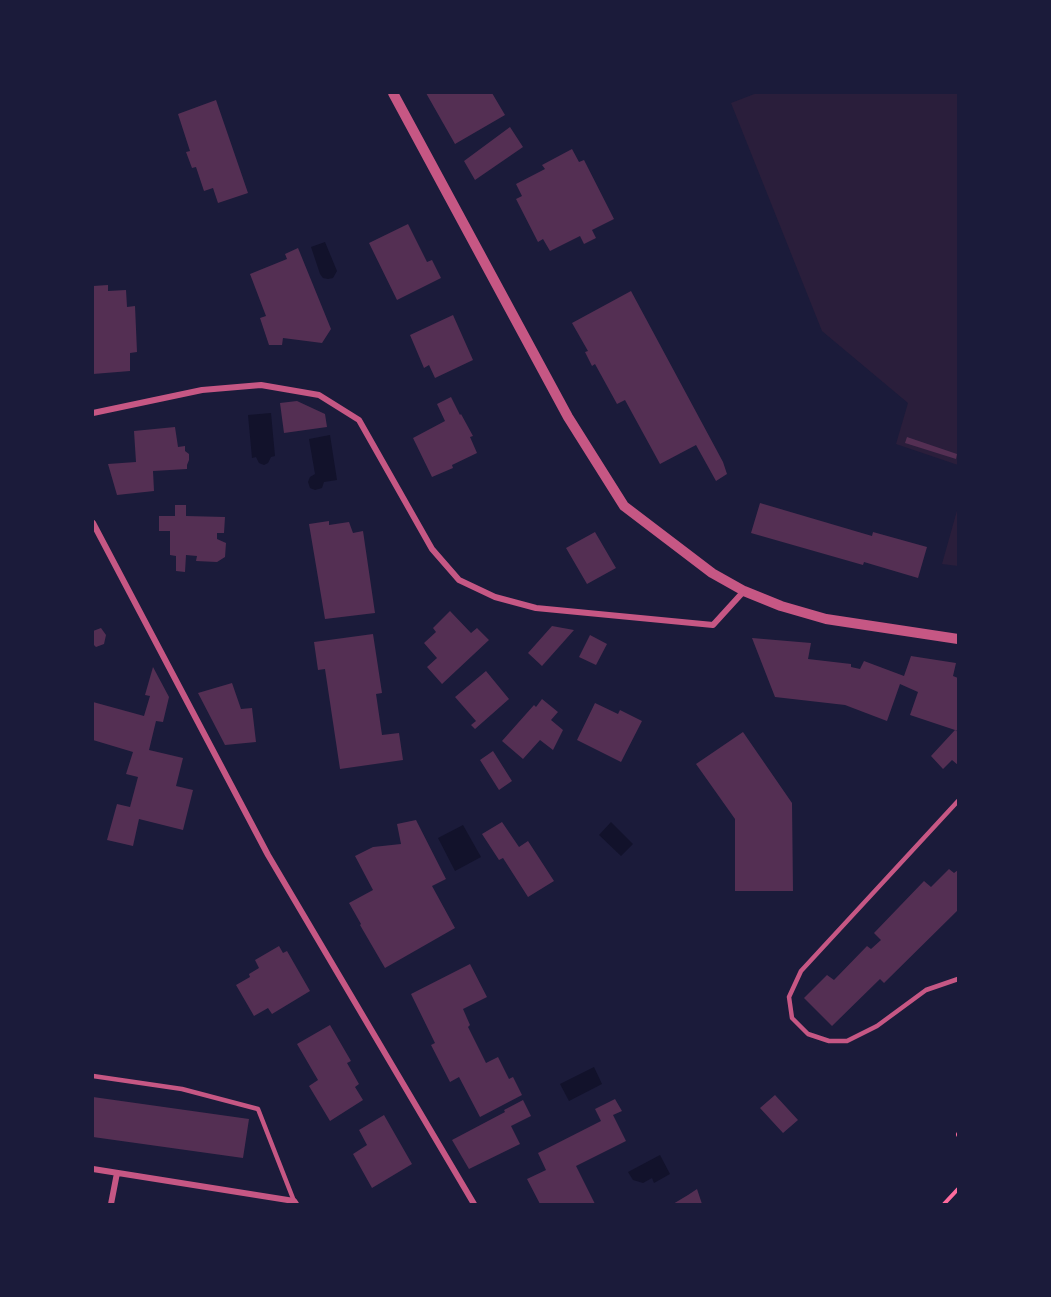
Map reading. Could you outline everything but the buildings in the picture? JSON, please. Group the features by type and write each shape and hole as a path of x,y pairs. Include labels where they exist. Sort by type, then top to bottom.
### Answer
{"street":[{"path":"393,93 568,417 624,506 712,573 744,591 781,606 826,619 958,639"},
{"path":"93,413 202,390 261,385 319,395 359,420 432,549 459,580 495,597 536,608 713,625 744,591"},
{"path":"93,523 268,855 474,1204"},
{"path":"93,1169 295,1203"},
{"path":"111,1204 117,1173"}],"lane":[{"path":"958,801 801,971 789,997 792,1018 808,1034 829,1041 847,1041 877,1026 926,990 958,979"},
{"path":"93,1076 182,1089 258,1109 295,1203"}],"path":[{"path":"948,1203 958,1190"}],"shaded area":[{"path":"757,93 958,93 958,465 896,444 908,403 822,331 731,103"},
{"path":"325,242 337,271 333,278 328,279 323,278 320,274 311,247"},
{"path":"271,413 275,456 264,465 259,463 256,457 252,458 248,415"},
{"path":"330,435 337,480 324,482 322,488 315,490 310,488 308,482 315,474 309,439"},
{"path":"958,507 958,566 942,564"},
{"path":"611,822 633,844 621,856 599,835"},
{"path":"463,825 481,857 455,871 438,838"},
{"path":"594,1067 602,1084 569,1101 560,1084"},
{"path":"660,1155 670,1174 654,1183 652,1178 643,1183 633,1180 628,1172"}]}
